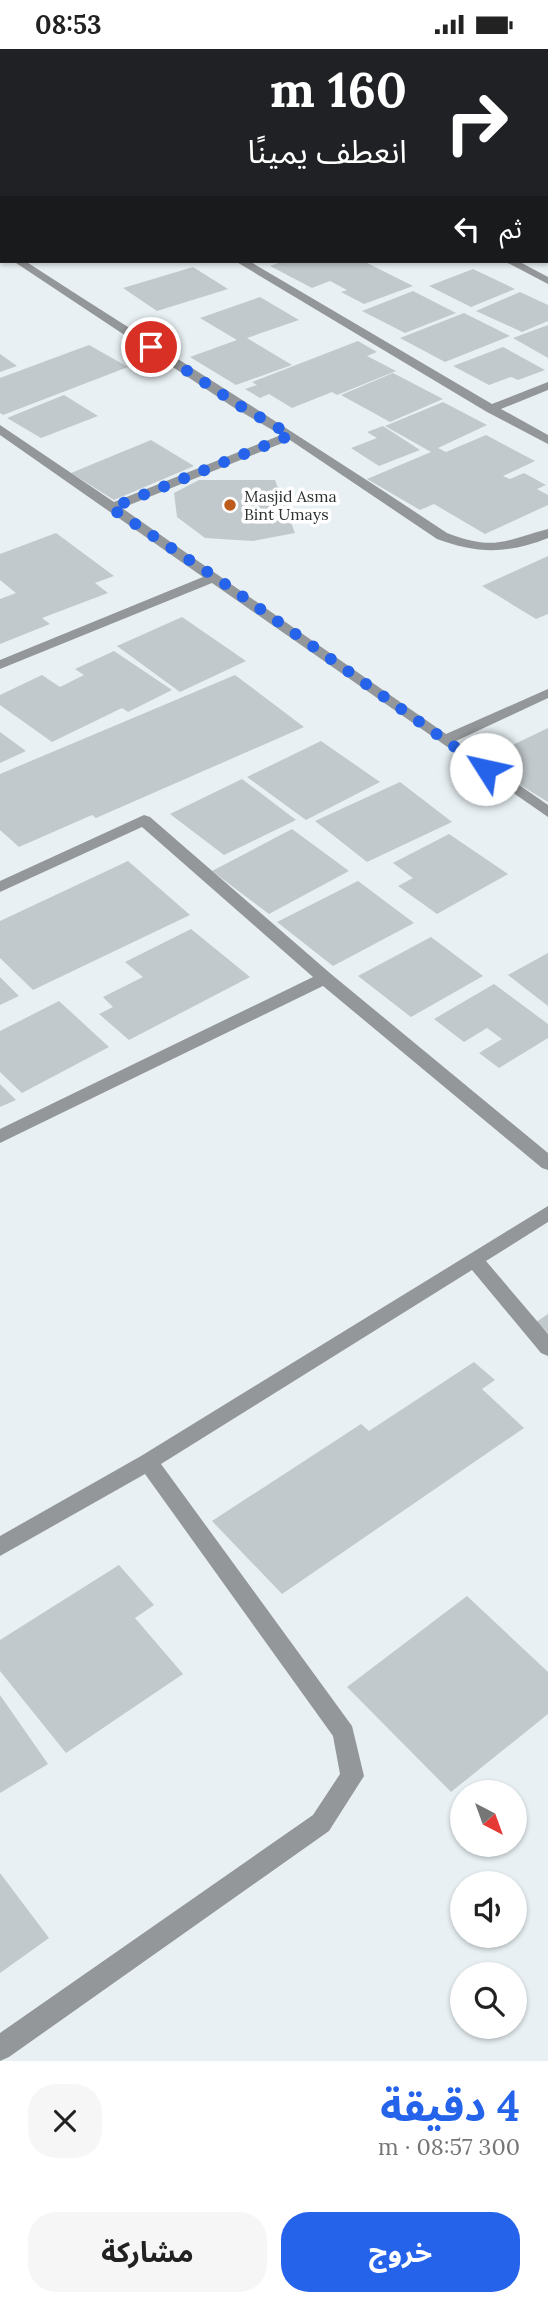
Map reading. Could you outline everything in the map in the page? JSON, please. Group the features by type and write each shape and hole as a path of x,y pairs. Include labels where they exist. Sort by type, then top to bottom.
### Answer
{"street":[{"path":"21,263 237,404 291,435 442,536 461,544 490,549 514,548 548,533"},
{"path":"244,263 548,440"},
{"path":"514,263 548,281"},
{"path":"491,409 548,386"},
{"path":"0,429 548,812"},
{"path":"111,508 291,435"},
{"path":"0,665 215,577"},
{"path":"445,740 548,693"},
{"path":"0,887 144,820 325,978 548,1163"},
{"path":"0,1137 325,978"},
{"path":"0,1547 148,1462 548,1213"},
{"path":"475,1260 548,1348"},
{"path":"0,2048 321,1823 352,1776 344,1733 148,1462"}],"building":[{"path":"278,263 367,263 413,286 364,304 341,292 347,290 330,281 312,288 270,266"},
{"path":"193,267 228,289 157,311 123,288"},
{"path":"473,269 515,289 471,307 429,286"},
{"path":"413,291 456,313 405,333 362,311"},
{"path":"520,292 548,305 548,321 522,332 476,311"},
{"path":"260,297 299,320 247,338 292,365 236,385 190,357 237,340 200,318"},
{"path":"464,313 510,336 445,362 400,338"},
{"path":"548,325 548,358 513,338"},
{"path":"358,341 377,352 367,356 396,371 337,395 332,392 292,408 269,394 260,398 245,389 257,385 252,382"},
{"path":"89,345 128,367 3,415 0,413 0,378"},
{"path":"503,347 545,370 518,380 511,377 489,385 453,366"},
{"path":"0,354 17,366 0,372"},
{"path":"393,373 443,399 390,422 341,395"},
{"path":"64,395 98,416 41,438 7,418"},
{"path":"443,402 487,425 438,448 446,452 486,435 535,461 503,476 510,479 524,473 546,485 537,489 548,495 548,505 485,534 434,504 420,510 367,479 431,452 385,426"},
{"path":"383,426 420,450 379,466 351,448 377,438 367,432"},
{"path":"151,440 194,466 114,500 71,473"},
{"name":"Masjid Asma Bint Umays","path":"199,480 275,480 295,533 253,541 205,538 177,517 174,493"},
{"path":"56,533 114,576 95,583 108,593 42,618 50,624 0,644 0,599 16,593 0,580 0,554"},
{"path":"548,556 548,614 536,619 482,586"},
{"path":"182,617 246,661 180,692 117,646"},
{"path":"114,651 172,690 128,712 122,708 52,742 0,705 0,695 42,675 60,687 84,675 75,669"},
{"path":"235,675 304,727 96,818 92,815 19,847 0,830 0,774"},
{"path":"548,728 548,802 504,775 510,772 488,757"},
{"path":"0,732 26,751 0,763"},
{"path":"321,741 380,782 306,820 247,777"},
{"path":"242,779 296,820 224,855 170,814"},
{"path":"400,782 452,822 367,862 315,821"},
{"path":"292,829 349,871 269,914 212,871"},
{"path":"449,834 508,874 437,914 398,886 413,878 393,863"},
{"path":"128,861 190,915 33,990 0,958 0,921"},
{"path":"358,881 414,923 333,966 277,922"},
{"path":"191,929 250,977 129,1040 99,1014 113,1007 103,997 143,977 125,962"},
{"path":"431,937 483,976 411,1017 358,976"},
{"path":"548,953 548,1006 508,975"},
{"path":"0,977 19,996 0,1005"},
{"path":"494,984 548,1024 548,1038 499,1068 479,1053 502,1039 487,1028 464,1042 434,1019"},
{"path":"59,1001 109,1047 22,1093 0,1072 0,1031"},
{"path":"0,1084 16,1100 0,1107"},
{"path":"548,1314 548,1333 536,1322"},
{"path":"474,1362 495,1380 482,1389 524,1428 282,1594 212,1521 361,1424 369,1431"},
{"path":"119,1565 154,1605 135,1618 183,1674 66,1753 0,1671 0,1640"},
{"path":"467,1596 548,1672 548,1714 466,1780 450,1780 450,1791 347,1687"},
{"path":"0,1695 48,1764 0,1793"},
{"path":"0,1873 49,1938 0,1973"}],"place":[{"name":"Masjid Asma Bint Umays","path":"230,505"}],"route":[{"path":"151,347 237,404 291,435 111,508 215,577 486,769"}]}
